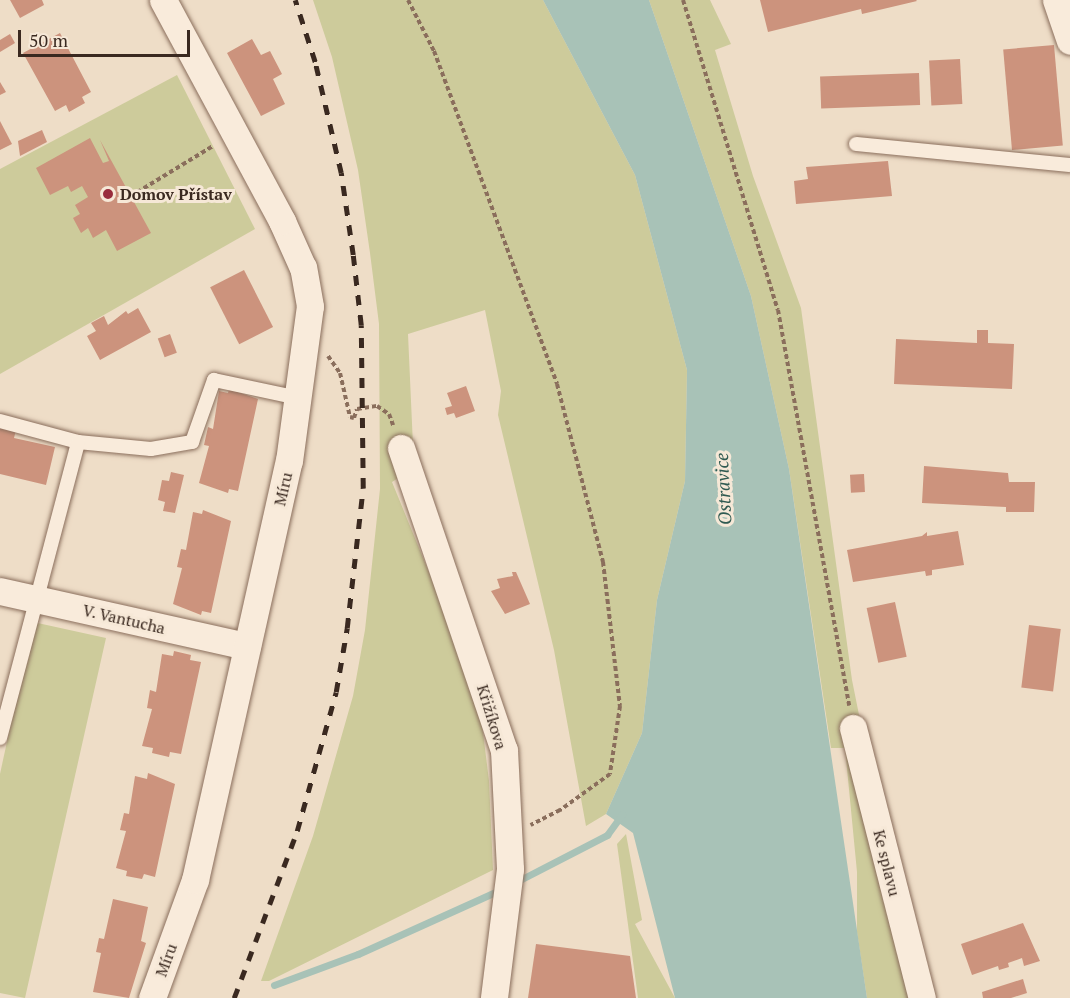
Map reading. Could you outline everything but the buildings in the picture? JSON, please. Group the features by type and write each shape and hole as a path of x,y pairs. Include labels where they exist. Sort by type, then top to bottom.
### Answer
{"street":[{"name":"Míru","path":"152,998 195,880 289,461 309,331 308,285 296,252 259,172 164,0"},
{"path":"1056,0 1070,41"},
{"name":"Křižíkova","path":"401,448 504,750 510,869 494,998"},
{"name":"V. Vantucha","path":"0,591 248,646"},
{"name":"Ke splavu","path":"853,728 922,998"}],"lane":[{"path":"856,144 1070,165"},
{"path":"0,421 78,442 151,449 192,442 214,380 299,398"},
{"path":"0,738 78,442"}],"path":[{"path":"408,0 434,51 556,384 603,561 620,706 609,774 560,810 509,836"},
{"path":"683,0 778,310 853,728"},
{"path":"131,196 213,146"},
{"path":"309,331 340,373 350,417 354,418 357,409 377,406 389,414 401,448"}],"shaded area":[{"path":"313,0 543,0 635,175 687,370 685,481 657,600 642,733 606,814 586,826 554,650 498,415 501,391 485,310 408,334 414,468 392,482 478,692 489,781 493,870 269,981 261,981 313,836 353,696 365,630 380,489 379,324 370,253 358,170 332,57"},
{"path":"649,0 710,0 731,44 715,50 753,176 801,308 852,680 916,998 867,998 857,932 857,872 845,748 831,748 789,469 751,296"},
{"path":"177,75 255,229 0,374 0,169"},
{"path":"33,622 106,638 25,998 0,993 0,774"},
{"path":"626,834 642,920 635,924 675,998 638,998 617,844"}],"water":[{"name":"Ostravice","path":"543,0 649,0 751,296 789,469 867,998 675,998 633,833 606,814 642,733 657,600 685,481 687,370 635,175"}],"waterway":[{"path":"514,883 607,835 622,814"},
{"path":"274,985 358,954 502,889"}],"railway":[{"path":"234,998 297,831 336,692 347,628 363,488 361,325 353,255 341,173 315,62 295,0"}],"place":[{"name":"Domov Přístav","path":"108,194"}]}
